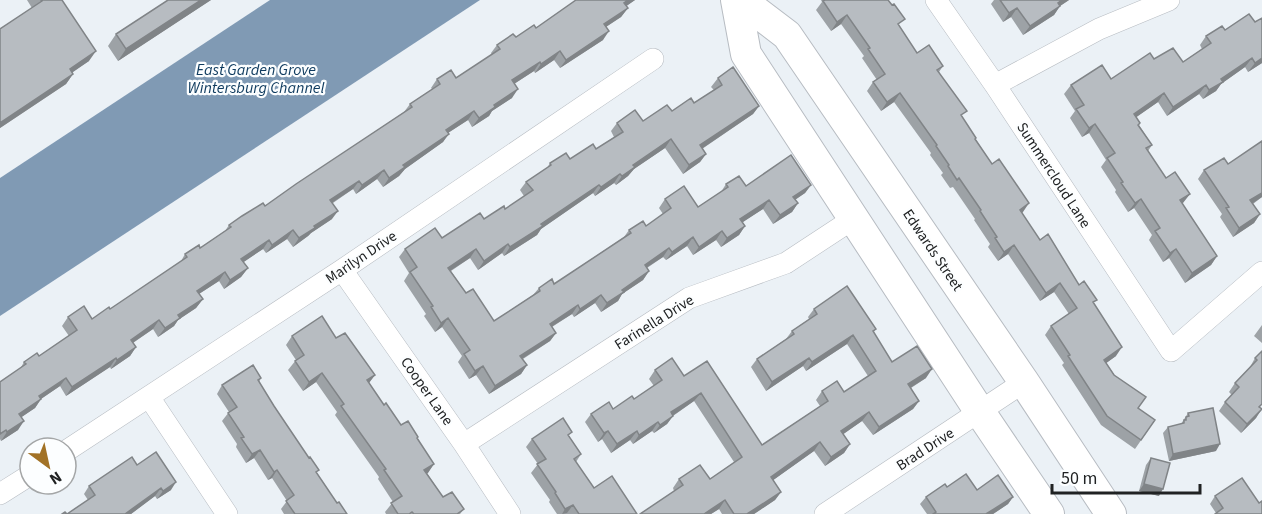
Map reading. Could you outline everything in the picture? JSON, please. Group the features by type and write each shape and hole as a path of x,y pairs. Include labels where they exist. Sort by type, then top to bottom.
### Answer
{"main road":[{"name":"Edwards Street","path":"738,0 747,54 853,219 1049,514"},
{"name":"Edwards Street","path":"738,0 787,35 1024,382 1111,514"}],"street":[{"name":"Summercloud Lane","path":"936,0 1171,351 1262,272"},
{"path":"995,85 1099,29 1168,0"},
{"name":"Marilyn Drive","path":"78,443 342,270 653,59"},
{"name":"Farinella Drive","path":"464,444 689,297 786,263 853,219"},
{"name":"Cooper Lane","path":"342,270 464,444 510,514"},
{"name":"Brad Drive","path":"825,514 1024,382"},
{"path":"149,396 228,514"},
{"path":"0,494 18,483"}],"water":[{"name":"East Garden Grove Wintersburg Channel","path":"270,0 480,0 0,316 0,178"}],"building":[{"path":"41,0 62,0 96,51 70,69 73,74 0,123 0,29"},
{"path":"168,0 201,0 126,49 116,34"},
{"path":"576,0 628,0 624,3 628,8 604,24 609,31 566,60 560,51 512,80 518,89 479,118 474,111 446,130 449,134 403,165 405,167 389,178 384,170 362,185 359,181 330,200 338,211 314,226 315,228 299,238 293,230 272,245 269,240 241,259 248,268 230,280 225,272 197,291 203,299 178,315 180,318 165,328 159,320 131,340 136,347 117,360 116,358 72,387 66,378 39,396 41,399 19,414 24,421 0,434 0,382 26,364 24,362 37,353 39,356 77,330 68,317 84,306 92,319 109,307 110,309 187,257 185,254 199,245 200,248 231,227 229,225 263,203 265,206 412,107 410,104 440,84 437,79 451,70 456,78 500,49 497,45 513,34 516,37 534,25 536,28"},
{"path":"888,0 892,5 894,4 905,19 898,24 917,53 929,45 943,66 937,70 967,111 961,115 975,139 992,164 999,159 1029,203 1020,210 1040,240 1048,234 1079,285 1084,281 1097,300 1093,302 1122,347 1104,360 1114,375 1146,397 1138,408 1155,420 1141,440 1107,416 1051,326 1077,308 1060,283 1046,293 1014,245 1004,252 981,210 959,178 957,180 937,145 900,93 887,102 873,82 885,74 847,15 837,22 823,1"},
{"path":"1000,0 1062,0 1058,3 1060,6 1030,26 1017,8 1009,13"},
{"path":"1249,14 1255,22 1262,18 1262,58 1255,63 1252,58 1221,79 1223,82 1209,90 1206,85 1173,107 1164,93 1134,114 1140,123 1138,125 1152,145 1146,148 1166,178 1175,172 1190,194 1180,200 1217,256 1192,273 1176,249 1170,253 1155,231 1160,228 1141,199 1135,203 1121,183 1123,182 1107,158 1115,153 1095,124 1089,128 1076,109 1084,105 1071,85 1102,65 1111,79 1150,53 1154,59 1173,48 1183,62 1211,43 1206,36 1222,26 1225,30"},
{"path":"733,67 759,106 700,145 706,154 689,165 671,139 633,165 635,167 622,176 620,174 601,187 599,185 510,247 508,244 484,261 476,249 448,268 466,293 473,289 494,321 540,291 539,288 552,279 554,284 631,233 629,230 643,221 646,226 671,208 665,199 684,186 698,207 728,187 726,184 739,176 746,186 791,155 811,185 793,197 798,203 780,215 769,200 740,219 745,226 727,238 722,231 699,247 693,237 672,252 669,248 645,265 649,271 607,303 601,295 580,309 578,305 550,324 556,333 520,356 527,365 495,386 483,366 475,371 464,354 470,350 448,318 441,323 431,307 433,306 410,272 417,267 405,249 435,228 442,238 480,213 484,219 504,206 505,209 533,190 526,182 551,165 550,163 566,153 570,159 593,144 596,149 623,132 617,123 635,110 643,121 667,105 672,111 691,98 694,103 722,85 718,78"},
{"path":"1262,141 1262,193 1250,200 1260,214 1239,228 1226,208 1229,207 1204,170 1224,158 1228,164"},
{"path":"847,286 876,329 873,331 892,362 917,346 932,369 908,384 919,401 879,427 869,412 841,431 850,444 831,457 820,442 771,477 781,492 747,514 734,514 725,500 704,514 640,514 683,485 679,479 700,465 710,479 742,457 701,393 671,412 673,416 660,425 658,422 639,435 637,431 617,444 608,431 604,433 591,414 609,402 613,409 632,396 634,399 662,380 655,370 672,358 684,376 707,361 762,445 828,401 822,391 837,381 844,392 876,371 853,335 812,362 809,358 772,382 757,359 794,334 792,331 817,314 814,309"},
{"path":"322,316 336,338 345,333 375,375 367,380 384,405 386,403 401,425 408,421 434,464 424,470 443,497 452,492 464,509 457,514 414,514 412,512 398,514 391,503 402,496 384,470 386,469 341,406 344,404 322,373 309,382 295,361 304,355 292,336"},
{"path":"1262,351 1262,404 1259,407 1262,409 1247,424 1225,402 1239,387 1235,383 1257,360 1255,358"},
{"path":"253,365 261,378 258,380 274,406 319,470 316,472 347,514 295,514 286,501 294,495 277,470 274,472 260,450 252,454 241,438 244,437 228,413 237,407 222,385"},
{"path":"1213,408 1220,444 1173,454 1168,427 1184,423 1186,417 1189,416 1188,413"},
{"path":"563,418 572,432 568,435 581,454 574,459 594,488 612,476 637,514 579,514 573,505 565,509 537,464 546,459 532,439"},
{"path":"156,452 176,482 163,491 161,488 125,514 67,514 95,495 89,486 132,457 137,465"},
{"path":"1151,458 1170,463 1163,489 1144,484"},
{"path":"966,474 977,490 998,475 1013,497 986,514 933,514 936,512 926,497"},
{"path":"1242,478 1259,503 1262,501 1262,514 1215,514 1223,508 1215,496"}]}
